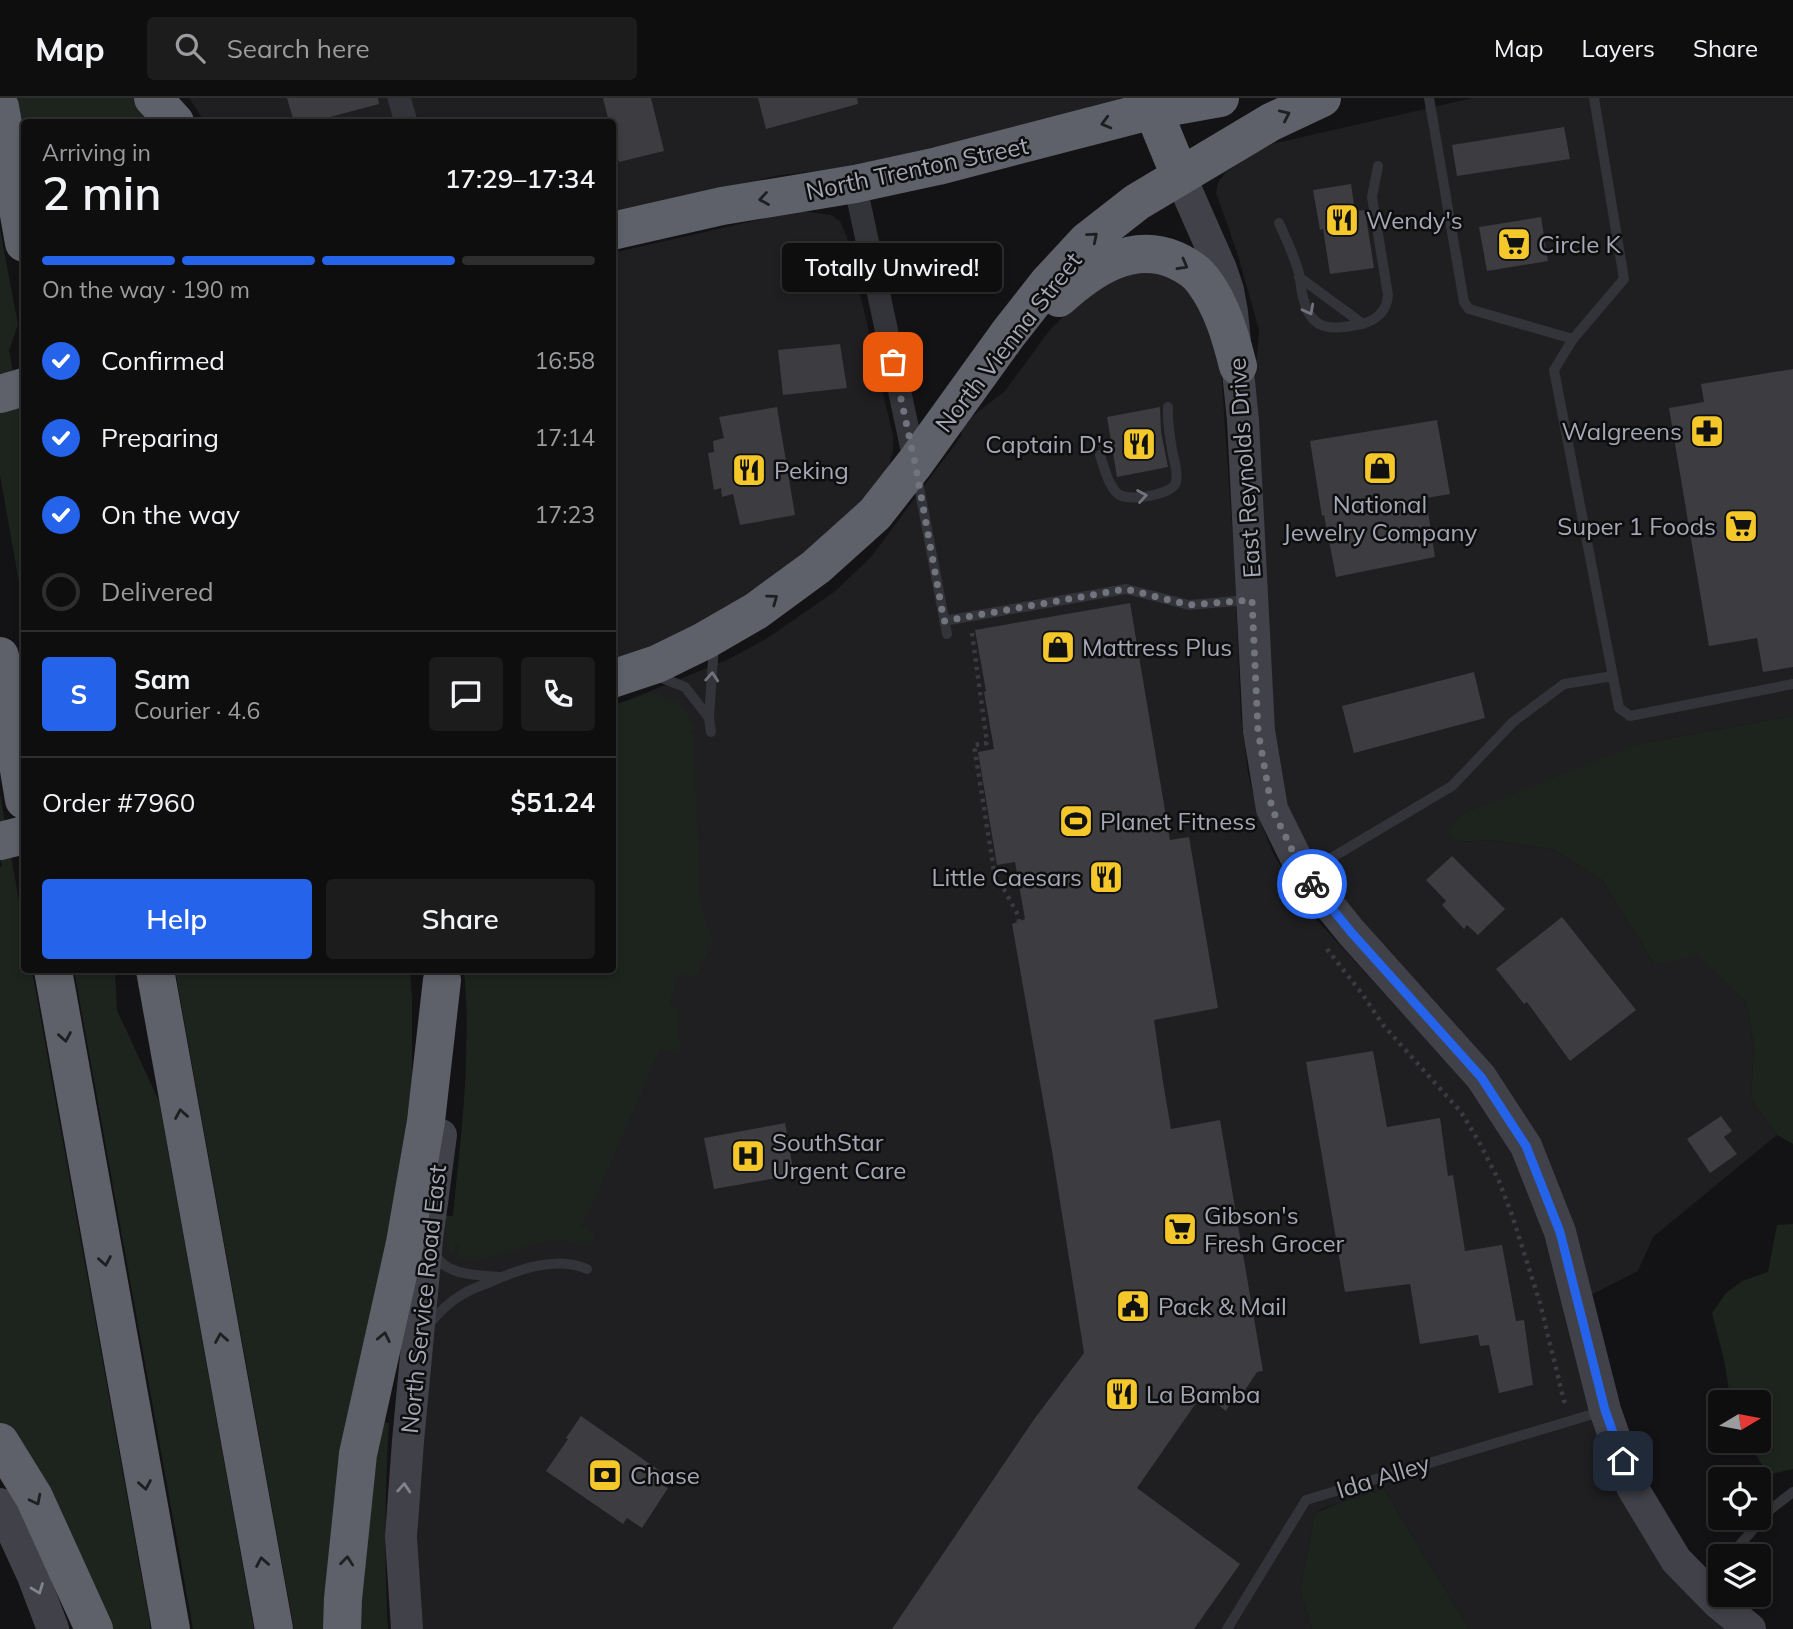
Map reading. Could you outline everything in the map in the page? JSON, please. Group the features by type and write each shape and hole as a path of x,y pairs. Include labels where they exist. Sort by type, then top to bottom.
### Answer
{"highway":[{"path":"153,98 172,119"},
{"name":"North Trenton Street","path":"616,230 722,206 856,184 950,163 1151,104 1220,98"},
{"name":"North Vienna Street","path":"627,674 657,664 756,611 816,567 875,514 1008,334 1087,241 1137,202 1271,122 1322,98"},
{"path":"1151,104 1180,176"},
{"path":"0,107 21,226"},
{"path":"971,385 1077,281 1103,264 1139,253 1153,253 1177,261 1194,271 1205,282 1231,337 1238,366"},
{"path":"0,394 21,388"},
{"path":"0,656 21,782"},
{"path":"0,841 21,836"},
{"path":"54,973 172,1629"},
{"path":"156,973 274,1629"},
{"path":"342,1629 358,1454 407,1229 426,1121 441,975"},
{"path":"0,1442 34,1497 94,1629"}],"street":[{"path":"176,98 187,119"},
{"path":"399,98 405,119"},
{"name":"East Reynolds Drive","path":"1180,176 1221,269 1232,312 1238,366 1258,731 1272,809 1304,874 1351,932 1481,1077 1526,1146 1560,1232 1605,1410 1632,1486 1676,1560 1708,1576"},
{"path":"856,184 915,463"},
{"name":"North Service Road East","path":"407,1629 401,1537 417,1340 444,1119 441,975"},
{"path":"0,1504 33,1576 53,1629"},
{"name":"East Reynolds Drive","path":"1724,1607 1750,1629"}],"lane":[{"path":"1429,98 1464,302 1469,309 1573,339"},
{"path":"1594,98 1624,279 1573,339 1554,370 1619,708 1630,716 1793,684"},
{"path":"1279,223 1299,276 1306,308 1312,318 1321,326 1337,328 1370,322 1388,303 1373,197 1378,166"},
{"path":"1299,276 1363,324"},
{"path":"1100,455 1113,488 1121,496 1135,498 1172,489 1177,476 1167,421 1168,407"},
{"path":"915,463 947,634"},
{"path":"944,621 1126,589 1189,605 1252,600"},
{"path":"711,732 709,719 715,635"},
{"path":"627,674 685,687 709,719"},
{"path":"1304,874 1452,786 1513,722 1563,684 1613,676"},
{"path":"429,1229 439,1263 469,1274 501,1277"},
{"path":"417,1340 447,1305 464,1293 501,1277 549,1264 568,1263 587,1269"},
{"name":"Ida Alley","path":"1227,1629 1306,1500 1605,1410"},
{"path":"1739,1544 1771,1509 1793,1492"}],"path":[{"path":"972,632 987,743 974,744 994,871 1018,915 1019,922"},
{"path":"1340,967 1383,1025 1461,1112 1478,1140 1499,1181 1512,1215 1540,1303 1564,1401"}],"shaded area":[{"path":"17,98 137,98 154,119 21,119 21,123"},
{"path":"189,98 393,98 399,119 203,119"},
{"path":"408,98 1119,98 1117,101 879,164 781,175 616,211 616,119 415,119"},
{"path":"1473,98 1793,98 1793,716 1638,744 1458,842 1487,840 1552,849 1602,880 1655,965 1697,954 1746,1002 1754,1047 1751,1099 1777,1135 1653,1237 1638,1271 1589,1296 1569,1223 1407,979 1307,855 1278,782 1254,391 1259,330 1237,252 1216,193 1218,182 1226,172 1272,144"},
{"path":"802,211 831,215 840,221 847,237 893,436 888,472 879,489 732,614 616,660 616,252"},
{"path":"0,229 18,325 9,350 21,419 21,594 0,475"},
{"path":"1133,270 1172,275 1202,300 1221,370 1234,555 1241,717 1248,773 1259,818 1273,853 1315,918 1457,1072 1483,1105 1505,1141 1520,1169 1547,1244 1582,1374 1708,1593 1708,1607 1716,1607 1729,1629 1469,1629 1384,1489 1315,1513 1300,1591 1312,1629 422,1629 417,1585 418,1474 446,1216 453,1216 466,1092 467,999 464,973 616,973 616,704 729,659 766,639 834,592 871,557 962,435 961,425 1005,391 1049,331 1087,293"},
{"path":"648,694 661,694 677,701 693,726 690,734 695,734 700,901 712,943 695,977 680,972 669,1004 680,1009 678,1033 682,1047 677,1053 660,1049 581,1226 595,1234 590,1244 551,1240 481,1259 457,1257 459,1245 456,1244 453,1254 447,1241 446,1216 453,1216 464,1093 467,1031 464,973 616,973 616,704"},
{"path":"1793,716 1793,1144 1777,1135 1751,1099 1754,1047 1746,1002 1697,955 1655,965 1602,880 1552,849 1487,840 1457,842 1447,832 1460,815 1638,744"},
{"path":"0,794 21,912 21,973 33,973 151,1629 112,1629 0,1425"},
{"path":"75,973 115,973 117,1010 159,1101 254,1629 193,1629"},
{"path":"176,973 410,973 412,1085 326,1629 294,1629"},
{"path":"1793,1224 1793,1469 1771,1474 1771,1467 1763,1467 1755,1453 1771,1453 1771,1390 1729,1390 1712,1313 1726,1293 1742,1281 1768,1272 1777,1225"},
{"path":"381,1422 389,1423 386,1526 388,1629 355,1629"},
{"path":"1384,1489 1469,1629 1312,1629 1300,1591 1315,1513"}],"building":[{"path":"287,98 378,98 379,104 322,119 293,119"},
{"path":"603,98 651,98 664,151 619,162 616,151 616,119 608,119"},
{"path":"758,98 857,98 858,104 766,129"},
{"path":"1564,127 1570,159 1457,176 1452,145"},
{"name":"Wendy's","path":"1351,184 1355,211 1365,210 1374,268 1330,274 1313,190"},
{"name":"Circle K","path":"1541,217 1548,261 1487,271 1479,227"},
{"path":"840,344 847,388 783,395 778,350"},
{"name":"Super 1 Foods","path":"1793,369 1793,667 1763,672 1757,638 1709,646 1669,408 1704,402 1701,384"},
{"name":"Peking","path":"777,407 795,515 740,525 733,494 722,497 721,488 714,490 708,453 714,452 713,441 724,438 719,417"},
{"name":"Captain D's","path":"1160,407 1161,432 1168,467 1117,477 1107,417"},
{"name":"National Jewelry Company","path":"1437,420 1450,494 1426,498 1435,557 1336,577 1324,515 1322,516 1310,441"},
{"path":"1130,603 1170,840 1189,837 1218,1008 1154,1020 1171,1129 1220,1120 1263,1371 1257,1372 1239,1399 1235,1395 1226,1411 1203,1393 1137,1488 1240,1564 1194,1629 892,1629 1035,1418 1084,1353 1012,924 1025,919 1015,862 997,865 978,752 994,749 975,630"},
{"path":"1474,672 1485,718 1354,753 1342,706"},
{"path":"1452,856 1505,909 1478,935 1467,925 1464,929 1442,905 1446,901 1426,880"},
{"path":"1562,917 1636,1010 1570,1061 1527,1002 1524,1004 1496,969"},
{"path":"1373,1051 1387,1127 1440,1118 1448,1176 1453,1175 1465,1251 1502,1245 1516,1321 1524,1320 1533,1385 1499,1393 1489,1345 1480,1346 1478,1335 1420,1344 1410,1284 1345,1292 1306,1062"},
{"path":"1721,1116 1732,1131 1724,1137 1737,1154 1710,1173 1687,1139"},
{"name":"SouthStar Urgent Care","path":"785,1123 794,1175 714,1189 704,1138"},
{"name":"Chase","path":"581,1416 660,1471 654,1479 668,1488 642,1528 627,1518 623,1524 546,1471"}],"way so far":[{"path":"893,362 944,621 1126,589 1189,605 1252,600 1258,731 1272,809 1304,874 1312,884"}],"place":[{"name":"Wendy's","path":"1342,220"},
{"name":"Circle K","path":"1514,244"},
{"name":"Totally Unwired!","path":"893,362"},
{"name":"Walgreens","path":"1707,431"},
{"name":"Captain D's","path":"1139,444"},
{"name":"National Jewelry Company","path":"1380,468"},
{"name":"Peking","path":"749,470"},
{"name":"Super 1 Foods","path":"1741,526"},
{"name":"Mattress Plus","path":"1058,647"},
{"name":"Planet Fitness","path":"1076,821"},
{"name":"Little Caesars","path":"1106,877"},
{"name":"SouthStar Urgent Care","path":"748,1156"},
{"name":"Gibson's Fresh Grocer","path":"1180,1229"},
{"name":"Pack & Mail","path":"1133,1306"},
{"name":"La Bamba","path":"1122,1394"},
{"name":"Chase","path":"605,1475"}],"route":[{"path":"1312,884 1351,932 1481,1077 1526,1146 1560,1232 1605,1410 1623,1461"}]}
